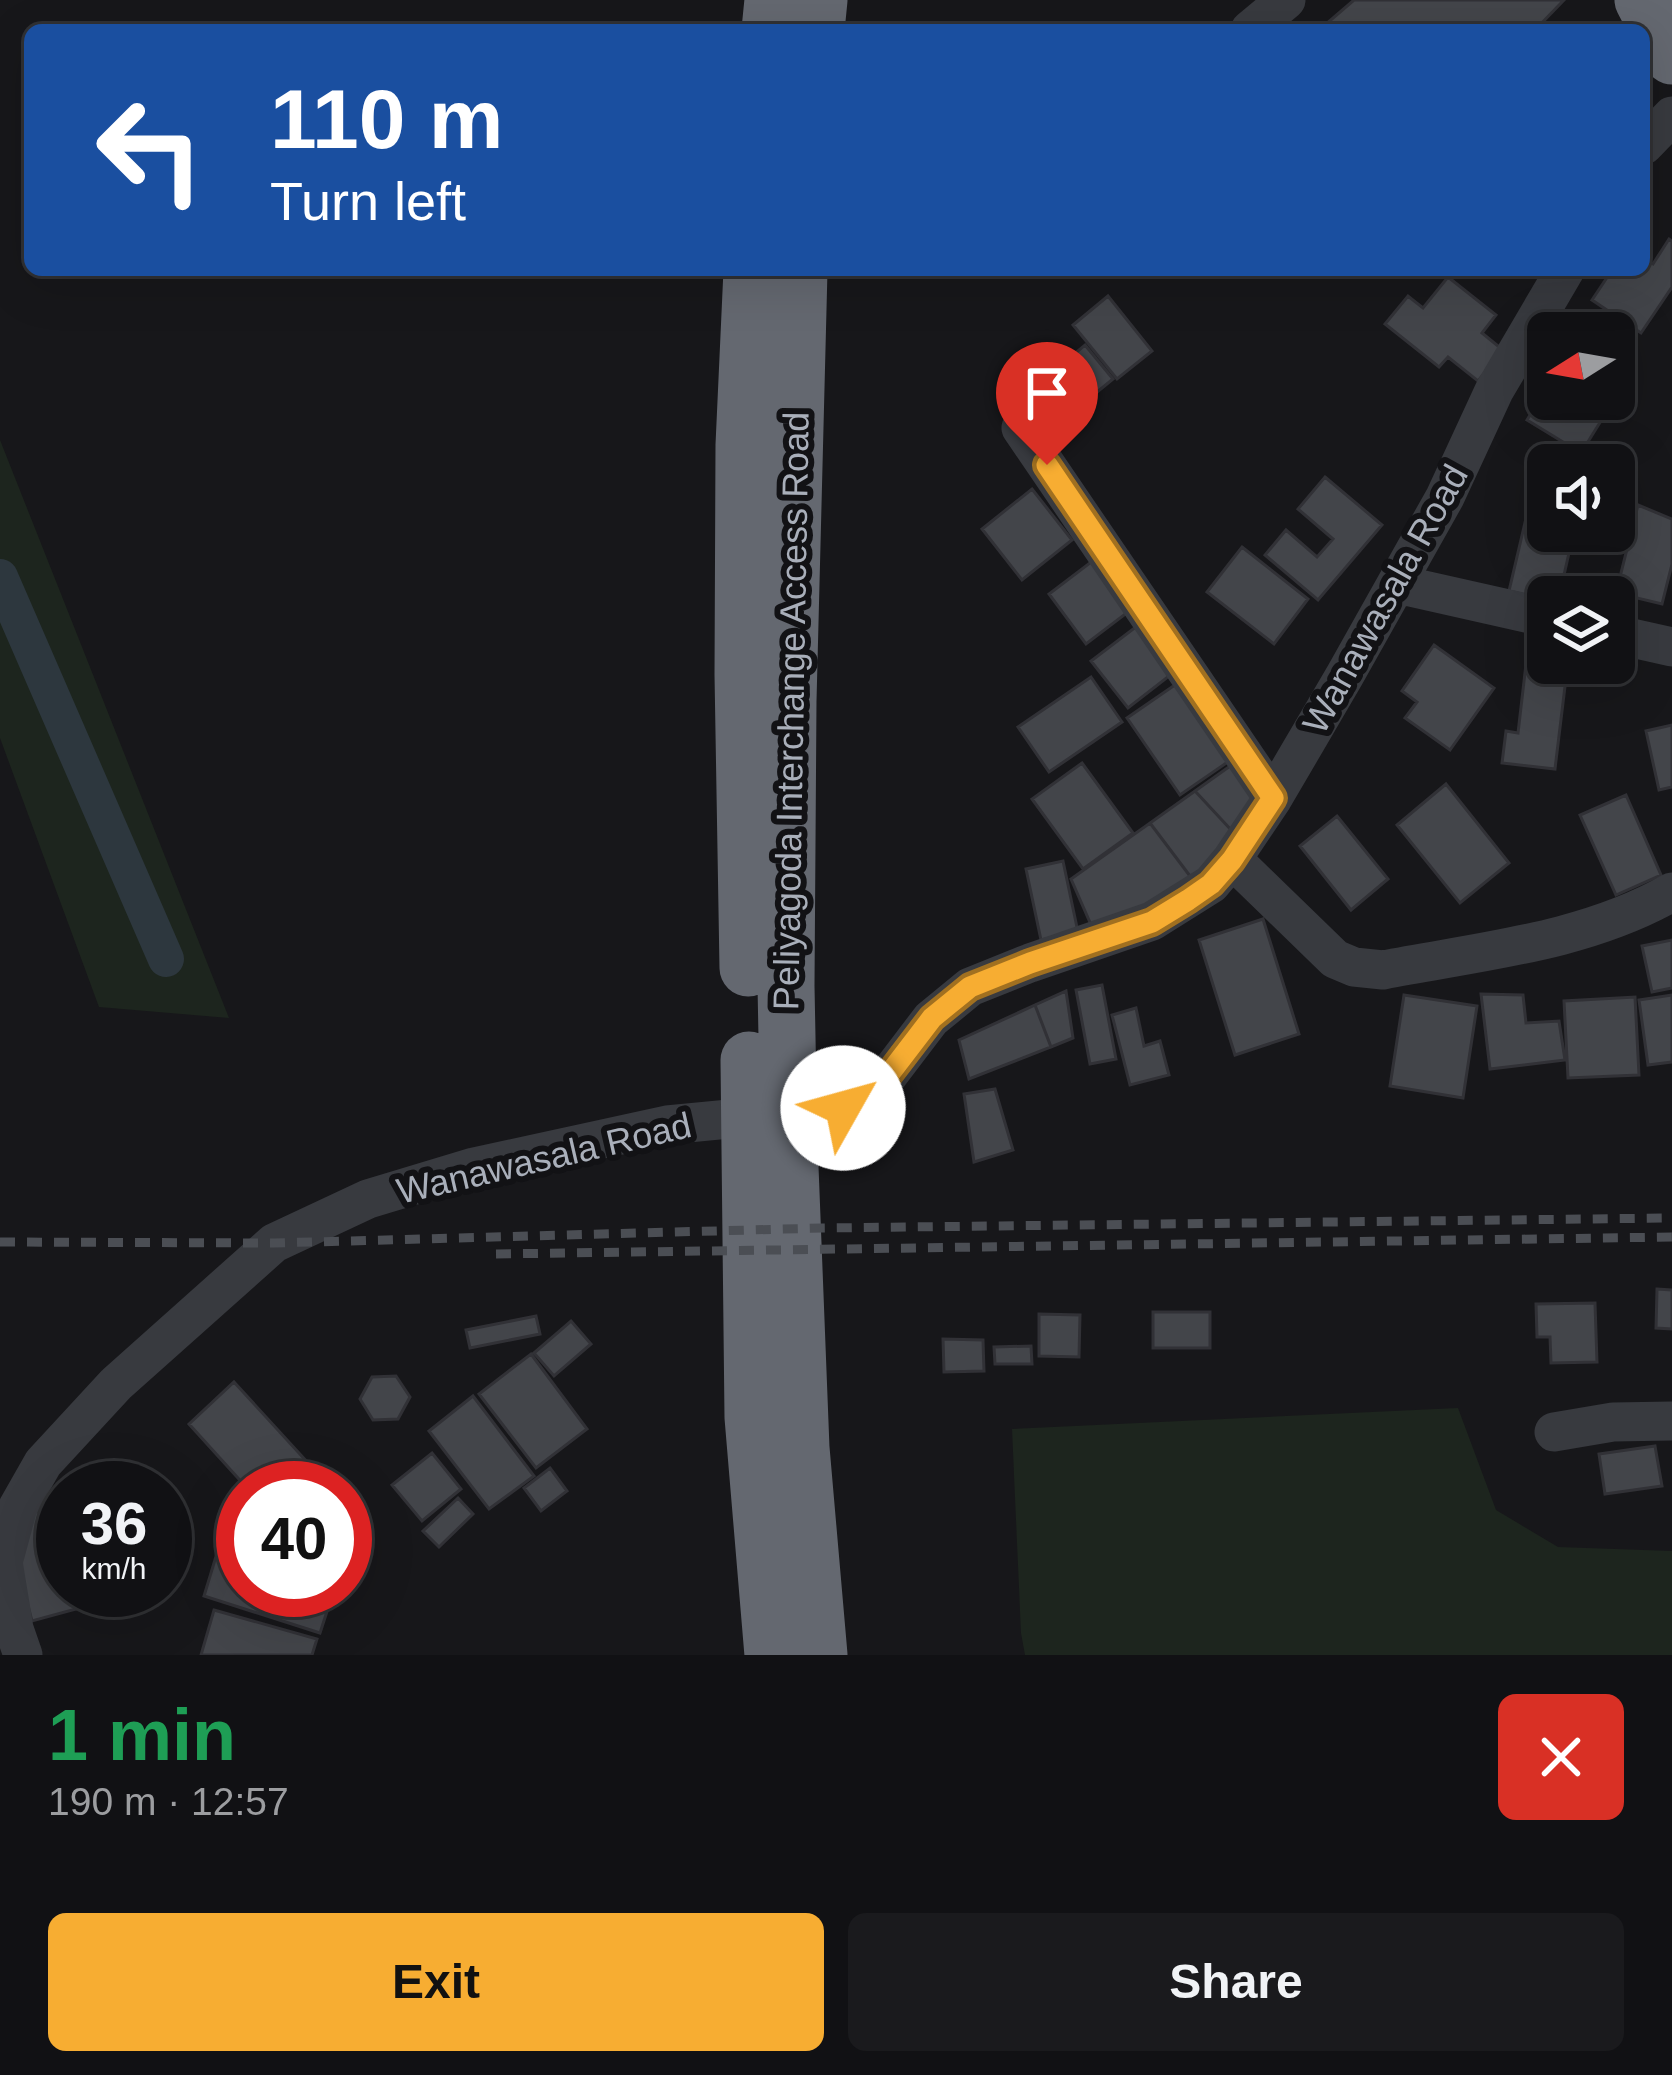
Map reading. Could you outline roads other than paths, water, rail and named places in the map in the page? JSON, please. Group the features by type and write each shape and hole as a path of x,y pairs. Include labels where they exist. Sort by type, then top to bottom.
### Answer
{"highway":[{"path":"1642,0 1672,56"},
{"name":"Peliyagoda Interchange Access Road","path":"752,276 744,445 743,674 767,984 774,1352 803,1469 819,1655"},
{"name":"Peliyagoda Interchange Access Road","path":"767,984 788,701 799,276"},
{"name":"Peliyagoda Interchange Access Road","path":"773,1655 752,1417 774,1352"}],"street":[{"path":"1257,24 1286,0"},
{"path":"1650,139 1672,116"},
{"name":"Wanawasala Road","path":"23,1655 3,1562 18,1507 43,1463 116,1384 274,1243 368,1198 474,1167 667,1125 843,1108 880,1086 932,1018 970,987 1152,922 1211,884 1273,798 1445,497 1494,391 1561,276"},
{"path":"1022,428 1273,798"},
{"path":"1396,584 1527,613"},
{"path":"1635,639 1672,647"},
{"path":"1232,860 1335,959 1367,970 1570,934 1672,892"},
{"path":"1554,1432 1672,1421"}],"waterway":[{"path":"0,577 166,959"}],"railway":[{"path":"0,1242 274,1243 822,1228 1672,1218"},
{"path":"496,1254 1672,1237"}]}
